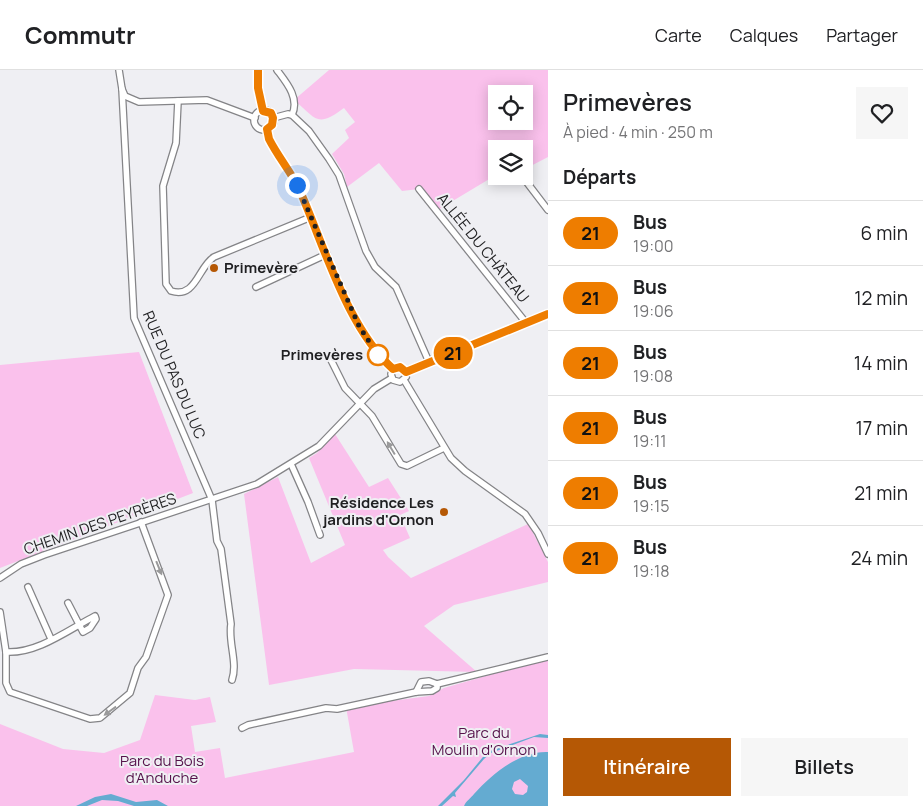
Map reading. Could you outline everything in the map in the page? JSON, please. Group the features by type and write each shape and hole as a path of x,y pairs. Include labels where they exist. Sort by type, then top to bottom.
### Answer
{"street":[{"name":"RUE DU PAS DU LUC","path":"119,70 122,89 134,318 185,432 211,498 217,541 222,549 231,624 230,633 234,672 232,680"},
{"path":"258,70 258,88 263,111"},
{"path":"277,70 291,90 294,111 292,115"},
{"path":"122,89 125,96 133,100 146,102 207,100 255,118"},
{"path":"122,109 133,100"},
{"path":"178,100 176,143 163,186 166,284 170,291 176,292 193,286 208,262 214,257 311,216"},
{"path":"255,118 263,111"},
{"path":"263,111 271,113 273,118 272,125 267,129"},
{"path":"273,118 288,114 292,115 309,131 339,175 366,251 375,267 396,287 429,362"},
{"path":"255,118 256,126 267,129"},
{"path":"267,129 269,139 294,180 311,216 359,326 375,351 393,369"},
{"path":"529,185 548,210"},
{"name":"ALLÉE DU CHÂTEAU","path":"419,189 527,324"},
{"path":"256,287 327,254"},
{"path":"406,372 548,314"},
{"path":"331,360 345,388 372,416 401,464 407,466 444,448"},
{"path":"393,369 400,367 406,372"},
{"path":"393,369 392,378 398,382 404,380"},
{"path":"406,372 404,380 444,448 461,468 525,514 538,533 548,554"},
{"name":"CHEMIN DES PEYRÈRES","path":"0,578 32,560 257,484 319,446 360,402 382,382 392,378"},
{"path":"291,464 320,535"},
{"path":"0,612 6,652 6,683 13,695 93,720 104,716 128,696 138,668 146,657 168,595 141,522"},
{"path":"28,587 51,639"},
{"path":"6,652 30,650 79,624 68,603"},
{"path":"416,692 421,682 429,681 437,684 548,656"},
{"path":"242,728 248,725 326,708 337,709 416,692 432,691 437,688 437,684"}],"green space":[{"path":"329,70 548,70 548,157 533,165 533,140 488,140 488,180 436,211 419,189 402,191 379,163 347,187 344,174 332,154 349,138 345,130 355,122 344,108 327,118 317,119 294,100"},
{"path":"139,352 193,493 0,568 0,365"},
{"path":"335,434 369,487 388,478 409,511 400,515 410,538 383,550 411,578 528,524 531,529 548,562 548,582 454,605 424,626 477,672 354,669 269,685 244,494 278,477 311,563 345,545 309,458 317,453"},
{"name":"Parc du Bois d'Anduche","path":"548,658 548,806 0,806 0,724 63,749 104,753 140,740 155,695 195,700 210,697 216,722 191,726 195,752 220,748 225,778 354,752 346,707 429,696 444,688"}],"water":[{"path":"540,734 548,735 548,738 534,737 491,753 455,793 456,797 453,796 442,806 438,806 464,780 487,752"},
{"path":"548,752 548,806 464,806 481,786 507,765 527,755","holes":["520,779 528,786 527,792 523,795 515,794 512,789 514,782"]},
{"path":"111,794 136,802 157,800 168,806 134,806 118,801 102,800 87,806 76,806 95,797"}],"bus line":[{"name":"21","path":"258,70 257,82 260,104 263,111 271,113 273,118 272,125 267,129 269,139 299,190 359,326 375,351 393,369 400,367 406,372 548,314"}],"place":[{"name":"Primevère","path":"214,268"},
{"name":"Primevères","path":"378,355"},
{"name":"Résidence Les jardins d'Ornon","path":"444,512"}],"route":[{"path":"297,185 359,326 378,355"}],"park label":[{"name":"Parc du Moulin d'Ornon","path":"484,742"}]}
